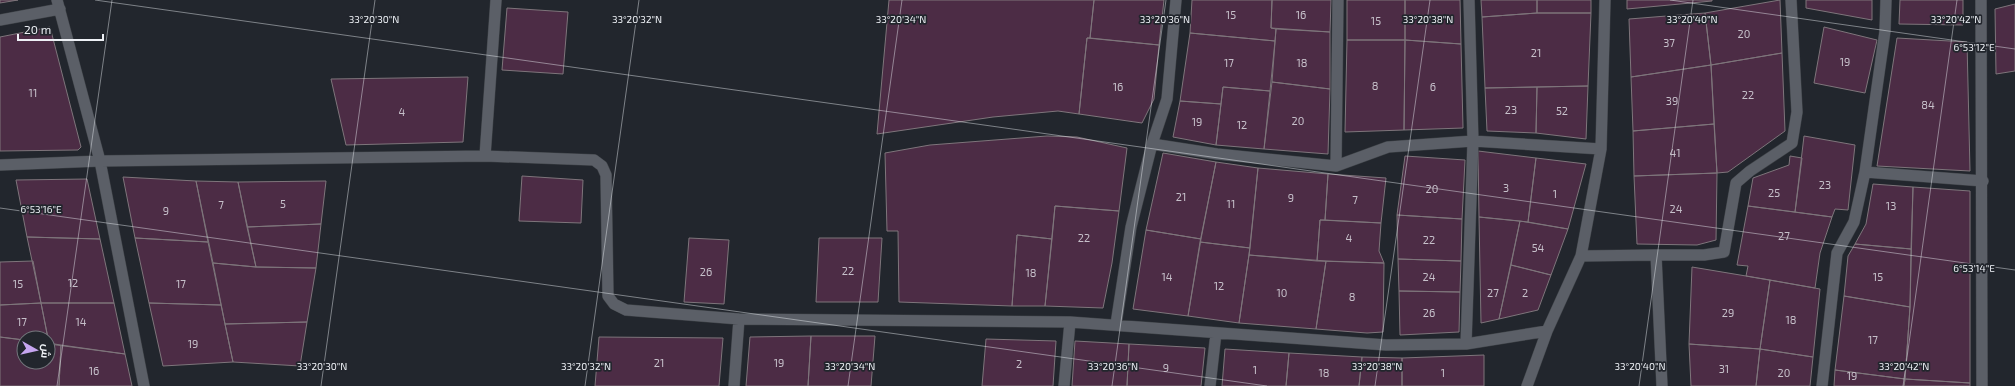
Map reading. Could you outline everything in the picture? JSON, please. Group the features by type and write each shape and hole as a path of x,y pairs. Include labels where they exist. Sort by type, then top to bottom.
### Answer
{"street":[{"path":"485,156 496,0"},
{"path":"1116,324 1131,227 1152,144 1167,99 1176,0"},
{"path":"1336,166 1338,0"},
{"path":"1466,344 1473,141 1469,0"},
{"path":"1527,386 1548,331 1581,256 1601,149 1604,0"},
{"path":"1581,256 1704,255 1724,252 1736,183 1750,171 1792,143 1797,112 1791,0"},
{"path":"1822,386 1837,253 1854,222 1865,172 1885,31 1886,0"},
{"path":"1981,0 1983,181 1982,386"},
{"path":"0,20 59,5 100,161 144,386"},
{"path":"1152,144 1217,154 1336,166 1388,147 1473,141 1601,149"},
{"path":"0,165 100,161 485,156 594,160 602,166 606,175 608,296 614,304 626,310 739,319 1070,322 1116,324 1216,334 1386,346 1466,344 1548,331"},
{"path":"1865,172 1983,181"},
{"path":"1656,255 1662,386"},
{"path":"734,386 739,319"},
{"path":"1064,386 1070,322"},
{"path":"1210,386 1216,334"}],"building":[{"path":"0,0 18,0 0,3"},
{"path":"889,0 1094,0 1090,38 1087,38 1079,114 1058,111 993,117 877,134"},
{"path":"1094,0 1164,0 1159,45 1090,38"},
{"path":"1192,0 1272,0 1271,28 1276,29 1275,41 1190,33"},
{"path":"1272,0 1331,0 1330,32 1271,28"},
{"path":"1347,0 1405,0 1405,40 1347,40"},
{"path":"1405,0 1460,0 1461,44 1405,40"},
{"path":"1481,0 1537,0 1537,13 1482,17"},
{"path":"1537,0 1591,0 1591,13 1537,13"},
{"path":"1627,0 1712,0 1712,1 1627,9"},
{"path":"1780,0 1782,53 1711,65 1705,13"},
{"path":"1806,0 1872,0 1872,20 1806,8"},
{"path":"1900,0 1963,0 1963,25 1899,24"},
{"path":"2015,4 2015,71 1996,74 1995,9"},
{"path":"507,8 568,12 563,74 502,70"},
{"path":"1537,13 1591,13 1588,86 1485,88 1482,17"},
{"path":"1705,13 1711,65 1631,77 1629,19"},
{"path":"50,27 81,147 78,150 0,151 0,37"},
{"path":"1824,27 1877,40 1865,93 1814,83"},
{"path":"1276,29 1330,32 1330,89 1272,82"},
{"path":"1190,33 1275,41 1270,91 1223,87 1221,104 1180,101"},
{"path":"1087,38 1159,45 1154,99 1142,123 1079,114"},
{"path":"1897,38 1967,42 1970,171 1877,166"},
{"path":"1347,40 1405,40 1404,130 1345,132"},
{"path":"1405,40 1461,44 1463,128 1404,130"},
{"path":"1782,53 1785,131 1728,172 1717,173 1711,65"},
{"path":"1711,65 1714,124 1633,131 1631,77"},
{"path":"468,77 463,142 346,145 331,79"},
{"path":"1272,82 1330,89 1328,154 1264,149"},
{"path":"1588,86 1586,139 1536,133 1537,87"},
{"path":"1223,87 1270,91 1264,149 1216,145"},
{"path":"1537,87 1536,133 1487,131 1485,88"},
{"path":"1180,101 1221,104 1216,145 1173,137"},
{"path":"1714,124 1717,173 1634,176 1633,131"},
{"path":"1047,136 1077,137 1127,148 1119,211 1055,206 1052,239 1017,235 1012,306 899,302 898,231 887,231 885,153 930,145"},
{"path":"1804,136 1855,145 1848,210 1835,209 1832,217 1795,212"},
{"path":"1478,151 1536,158 1528,222 1479,217"},
{"path":"1163,153 1216,162 1201,239 1146,230"},
{"path":"1405,156 1465,160 1462,219 1397,215"},
{"path":"1790,156 1802,158 1795,212 1748,206 1753,178 1789,165"},
{"path":"1536,158 1586,164 1568,229 1528,222"},
{"path":"1216,162 1258,168 1250,248 1200,242"},
{"path":"1258,168 1328,174 1325,220 1320,220 1317,261 1249,255"},
{"path":"1717,173 1716,240 1697,245 1637,244 1634,176"},
{"path":"1328,174 1386,178 1381,223 1325,220"},
{"path":"522,176 583,180 581,223 519,221"},
{"path":"123,177 196,181 208,242 135,238"},
{"path":"87,179 100,239 27,237 16,180"},
{"path":"196,181 238,182 256,267 213,263"},
{"path":"326,181 321,224 247,227 238,182"},
{"path":"1873,184 1913,187 1911,249 1855,244 1866,224"},
{"path":"1913,187 1970,191 1970,383 1905,379 1910,307"},
{"path":"1055,206 1119,211 1112,263 1103,308 1045,306"},
{"path":"1748,206 1832,217 1820,253 1815,288 1746,276 1748,266 1737,265"},
{"path":"1397,215 1462,219 1461,261 1398,259"},
{"path":"1479,217 1520,221 1499,319 1481,323"},
{"path":"1320,220 1381,223 1379,251 1384,263 1317,261"},
{"path":"1520,221 1568,229 1551,275 1511,265"},
{"path":"321,224 316,268 256,267 247,227"},
{"path":"1146,230 1201,239 1188,316 1133,309"},
{"path":"1017,235 1052,239 1045,306 1012,306"},
{"path":"27,237 100,239 114,303 41,303"},
{"path":"135,238 208,242 221,305 149,303"},
{"path":"689,238 729,240 724,304 684,302"},
{"path":"819,238 882,238 878,302 816,302"},
{"path":"1200,242 1250,248 1239,323 1188,316"},
{"path":"1855,244 1911,249 1910,307 1844,296 1848,256"},
{"path":"1249,255 1326,261 1316,329 1239,323"},
{"path":"1398,259 1461,261 1460,292 1399,291"},
{"path":"33,261 41,303 0,305 0,262"},
{"path":"1326,261 1384,263 1383,332 1367,333 1316,329"},
{"path":"213,263 256,267 316,268 307,322 225,324"},
{"path":"1511,265 1551,275 1538,310 1499,319"},
{"path":"1692,267 1770,280 1760,349 1689,344"},
{"path":"1770,280 1820,289 1813,357 1760,349"},
{"path":"1399,291 1460,292 1459,332 1400,335"},
{"path":"1844,296 1910,307 1905,379 1835,370"},
{"path":"41,303 114,303 125,354 56,345 56,330 46,330"},
{"path":"41,303 46,330 16,330 16,339 0,337 0,305"},
{"path":"149,303 221,305 233,362 163,366"},
{"path":"307,322 300,366 233,362 225,324"},
{"path":"811,336 875,336 871,386 808,386"},
{"path":"811,336 808,386 746,386 750,337"},
{"path":"0,337 16,339 16,370 56,370 56,344 61,345 59,386 0,386"},
{"path":"599,337 723,338 719,386 595,386"},
{"path":"986,339 1056,341 1053,386 982,386"},
{"path":"1075,341 1129,344 1127,386 1072,386"},
{"path":"1129,344 1205,348 1201,386 1127,386"},
{"path":"1689,344 1760,349 1756,386 1691,386"},
{"path":"61,345 125,354 132,386 59,386"},
{"path":"1225,349 1289,353 1286,386 1222,386"},
{"path":"1760,349 1813,357 1810,386 1756,386"},
{"path":"1289,353 1362,357 1359,386 1286,386"},
{"path":"1484,355 1484,386 1402,386 1402,358"},
{"path":"1362,357 1402,358 1402,386 1359,386"},
{"path":"1835,370 1905,379 1904,386 1834,386"},
{"path":"1905,379 1970,383 1970,386 1904,386"}]}
